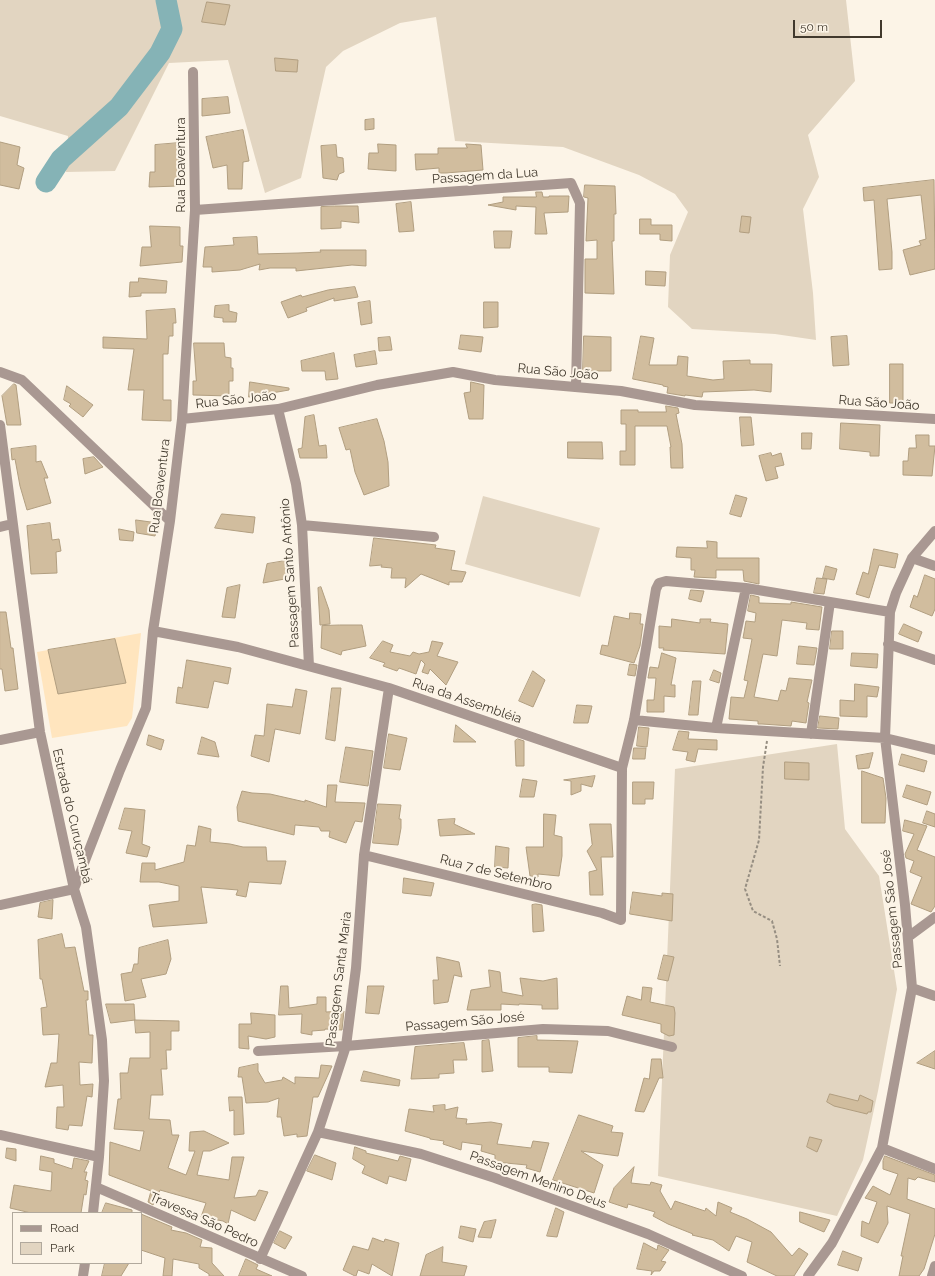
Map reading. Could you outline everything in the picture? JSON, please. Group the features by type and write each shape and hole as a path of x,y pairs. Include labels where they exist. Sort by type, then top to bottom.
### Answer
{"street":[{"name":"Rua Boaventura","path":"74,889 120,770 146,708 152,631 170,521 182,419 195,210 193,72"},
{"name":"Passagem da Lua","path":"195,210 571,183 580,203 576,387"},
{"path":"0,372 22,380 170,521"},
{"name":"Rua São João","path":"182,419 278,410 377,385 453,372 495,380 621,391 695,405 935,418"},
{"name":"Passagem Santo Antônio","path":"278,410 296,484 302,525 309,666"},
{"name":"Estrada do Curuçambá","path":"0,425 40,732 74,889 86,927 102,1040 104,1082 93,1212"},
{"path":"0,527 12,524"},
{"path":"302,525 434,537"},
{"name":"Passagem São José","path":"808,1276 832,1243 882,1148 912,988 908,937 885,738 888,644 890,612 896,593 912,558 935,531"},
{"path":"912,558 935,566"},
{"path":"622,768 634,720 656,589 659,583 666,581 746,588 890,612"},
{"path":"716,728 746,588"},
{"path":"811,734 830,602"},
{"name":"Rua da Assembléia","path":"152,631 238,647 389,688 622,768"},
{"path":"888,644 935,660"},
{"name":"Passagem Santa Maria","path":"260,1259 318,1132 346,1046 356,968 364,855 389,688"},
{"path":"634,720 769,732 885,738 935,750"},
{"path":"0,740 40,732"},
{"name":"Rua 7 de Setembro","path":"364,855 602,913 621,920 622,768"},
{"path":"0,905 74,889"},
{"path":"908,937 935,917"},
{"path":"912,988 935,996"},
{"name":"Passagem São José","path":"258,1051 346,1046 543,1029 608,1031 672,1047"},
{"name":"Passagem Menino Deus","path":"318,1132 421,1154 495,1178 648,1234 742,1276"},
{"path":"0,1135 99,1156"},
{"path":"882,1148 935,1169"},
{"name":"Travessa São Pedro","path":"96,1187 302,1276"},
{"path":"83,1276 85,1264"},
{"path":"932,1276 935,1266"}],"path":[{"path":"769,732 764,767 759,840 745,889 753,911 772,921 777,939 780,966"}],"shaded area":[{"path":"141,633 132,718 127,726 52,738 37,652"}],"green space":[{"path":"0,0 846,0 855,81 808,135 819,177 803,209 813,293 816,340 775,334 692,329 668,307 670,255 688,212 675,194 639,175 563,147 455,141 436,17 400,23 343,51 326,67 301,178 265,193 228,60 169,63 115,171 66,172 68,136 0,116"},
{"path":"483,496 600,528 580,597 465,564"},
{"path":"837,744 845,829 879,876 897,989 878,1091 863,1160 837,1216 658,1176 675,769"}],"building":[{"path":"207,2 230,5 225,25 202,22"},
{"path":"275,58 298,60 297,72 276,71"},
{"path":"228,97 230,113 202,116 202,99"},
{"path":"374,119 374,129 365,130 365,120"},
{"path":"243,130 249,161 243,162 242,189 228,189 227,165 213,168 206,137"},
{"path":"0,142 20,147 17,165 24,168 19,189 0,185"},
{"path":"179,143 181,157 178,186 149,187 150,172 155,172 155,145"},
{"path":"378,144 396,145 396,171 368,169 369,153 378,153"},
{"path":"466,144 481,145 483,170 439,173 439,168 416,170 415,154 438,154 438,148 467,148"},
{"path":"336,145 337,157 343,158 344,172 339,174 337,180 323,178 321,146"},
{"path":"934,180 935,269 910,275 903,250 921,245 919,241 926,239 921,195 887,199 892,252 892,269 879,270 874,200 864,201 863,188"},
{"path":"585,185 615,186 616,214 614,214 614,241 612,241 614,294 585,293 585,259 597,259 597,240 586,241 588,198 584,197"},
{"path":"536,192 542,192 543,197 569,196 568,212 544,213 547,234 535,234 536,207 516,206 516,210 488,205 503,202 503,197 536,197"},
{"path":"411,202 414,231 399,232 396,204"},
{"path":"358,206 359,223 341,221 341,228 321,229 321,207"},
{"path":"742,216 751,217 749,233 740,232"},
{"path":"640,219 651,219 651,225 672,225 672,241 660,240 660,234 640,234"},
{"path":"150,226 180,227 180,246 183,246 182,262 140,266 142,247 151,247"},
{"path":"494,231 512,231 510,248 495,248"},
{"path":"257,237 258,254 321,252 320,250 366,250 366,266 352,265 296,271 296,268 270,268 259,270 260,264 240,270 212,272 212,267 203,267 205,247 234,245 233,238"},
{"path":"646,271 666,272 665,286 646,285"},
{"path":"139,278 167,281 166,293 141,293 141,296 129,297 130,282 138,282"},
{"path":"355,287 358,297 334,301 334,298 306,308 307,311 288,318 281,302 301,295 302,297 328,290"},
{"path":"370,301 372,323 361,325 358,303"},
{"path":"484,302 498,302 498,327 484,328"},
{"path":"229,305 229,311 237,313 236,322 223,322 223,318 214,317 215,306"},
{"path":"175,309 176,323 173,323 173,336 169,336 168,354 163,354 163,400 171,400 171,421 142,420 144,390 128,390 134,349 103,348 103,337 147,339 146,311"},
{"path":"461,335 483,337 481,352 459,349"},
{"path":"584,336 611,337 611,371 583,371"},
{"path":"641,336 654,338 649,365 677,365 678,356 688,357 687,376 713,380 724,379 723,361 750,360 750,364 772,364 771,392 754,390 703,392 702,397 685,396 667,393 668,387 663,385 633,379"},
{"path":"847,336 849,365 833,366 831,337"},
{"path":"390,337 392,350 379,351 378,338"},
{"path":"194,343 224,343 225,357 231,358 231,368 233,368 233,381 229,381 229,396 193,395 193,381 196,381"},
{"path":"375,351 377,364 356,367 354,355"},
{"path":"334,353 338,379 326,380 325,371 302,371 301,361"},
{"path":"890,364 903,364 903,403 890,403"},
{"path":"250,382 289,388 289,390 249,397"},
{"path":"471,382 484,385 483,419 469,419 464,393 470,392"},
{"path":"14,384 16,385 21,425 7,425 2,396"},
{"path":"67,386 93,405 83,417 69,406 71,404 64,400"},
{"path":"666,406 678,408 679,413 676,414 682,444 683,468 671,468 671,447 667,426 635,426 635,465 620,465 620,451 626,451 626,424 621,424 621,410 638,410 638,412 666,412"},
{"path":"314,415 319,446 326,445 327,458 300,458 298,449 302,448 305,417"},
{"path":"740,417 751,417 754,445 742,446"},
{"path":"377,419 384,441 388,462 389,486 364,495 355,472 350,449 346,450 339,428"},
{"path":"841,423 880,425 879,456 870,456 870,452 840,449"},
{"path":"802,433 812,433 811,449 802,449"},
{"path":"916,435 929,435 929,446 935,446 932,476 903,475 903,461 908,461 909,448 916,448"},
{"path":"568,442 602,442 603,459 568,458"},
{"path":"36,446 36,462 41,461 48,478 44,478 51,503 27,510 20,486 15,459 12,460 11,449"},
{"path":"771,453 772,456 781,453 784,465 775,467 778,478 766,481 759,456"},
{"path":"94,457 103,467 85,474 83,459"},
{"path":"736,495 747,498 741,517 730,514"},
{"path":"222,514 255,517 253,533 215,528"},
{"path":"136,520 158,523 155,536 137,533"},
{"path":"50,523 52,540 59,539 61,551 56,552 57,573 31,574 27,526"},
{"path":"119,529 134,532 133,541 120,540"},
{"path":"374,538 436,545 435,548 455,551 451,570 466,572 462,582 449,582 449,585 421,574 405,588 406,578 391,578 392,568 381,567 382,565 370,566"},
{"path":"707,541 717,542 717,558 759,558 759,584 744,581 743,570 716,570 716,578 694,577 695,570 691,570 691,558 676,557 677,547 707,548"},
{"path":"874,549 898,554 895,568 879,565 869,598 856,594 863,572 868,574"},
{"path":"291,560 290,578 263,583 267,564"},
{"path":"826,566 837,569 834,580 823,578"},
{"path":"925,575 935,579 935,609 932,616 910,607 914,595 917,597"},
{"path":"817,578 827,579 824,594 814,593"},
{"path":"240,585 235,618 222,617 227,588"},
{"path":"321,587 329,610 330,624 320,625 318,588"},
{"path":"691,590 704,591 701,602 689,599"},
{"path":"751,595 759,597 759,603 791,604 791,602 822,607 819,630 806,629 807,623 782,620 777,656 763,654 754,697 778,701 781,690 786,691 789,678 812,680 807,702 809,703 806,723 792,721 791,726 758,724 758,721 729,719 731,697 744,698 748,681 744,680 752,639 743,638 746,621 755,622 756,613 748,611"},
{"path":"0,612 6,612 11,648 13,648 18,689 5,691 2,669 0,669"},
{"path":"630,613 641,614 640,624 643,624 640,646 634,663 600,654 602,645 608,646 614,616 629,619"},
{"path":"672,619 700,623 700,619 711,619 710,622 728,624 725,654 663,650 664,648 659,648 659,626 671,627"},
{"path":"904,624 922,632 918,642 899,634"},
{"path":"362,625 366,646 342,651 341,655 321,648 322,626"},
{"path":"832,631 843,631 843,649 830,649"},
{"path":"115,639 126,683 58,694 48,650"},
{"path":"383,641 393,645 390,652 410,656 413,652 419,654 429,652 432,641 443,643 437,656 458,662 446,685 430,669 428,674 422,672 425,664 421,660 416,674 399,668 397,671 383,666 385,663 370,658"},
{"path":"799,646 817,648 814,665 797,664"},
{"path":"662,653 676,658 671,685 675,685 675,697 664,696 664,712 647,712 647,700 654,700 656,678 648,678 650,667 658,668"},
{"path":"852,653 878,654 877,668 851,666"},
{"path":"187,660 231,668 228,684 214,681 208,708 176,703 178,687 182,688"},
{"path":"630,664 637,665 635,676 628,675"},
{"path":"714,670 721,673 719,683 710,680"},
{"path":"533,671 545,680 533,707 519,701"},
{"path":"693,681 701,681 698,715 689,715"},
{"path":"855,684 879,687 877,697 867,696 867,717 840,716 840,700 854,701"},
{"path":"332,688 341,688 335,741 326,739"},
{"path":"296,689 307,691 300,734 275,729 269,762 251,756 255,735 264,736 267,704 292,707"},
{"path":"577,705 592,706 588,723 574,723"},
{"path":"820,716 839,718 838,729 818,728"},
{"path":"456,725 476,742 454,742"},
{"path":"639,727 649,728 647,747 637,746"},
{"path":"679,731 689,732 688,739 717,740 717,750 698,749 695,762 686,760 688,752 673,750"},
{"path":"389,734 407,738 400,770 384,768"},
{"path":"149,735 164,740 161,750 147,745"},
{"path":"202,737 215,742 219,757 198,754"},
{"path":"518,739 524,741 524,766 516,766 515,741"},
{"path":"346,747 373,751 368,786 340,782"},
{"path":"634,748 646,748 645,759 633,759"},
{"path":"873,753 869,768 858,769 856,756"},
{"path":"902,754 927,761 924,772 899,765"},
{"path":"785,762 809,763 809,780 785,779"},
{"path":"862,771 883,778 886,798 885,823 862,823"},
{"path":"595,776 592,787 581,784 581,791 571,795 571,781 564,780"},
{"path":"523,779 537,781 534,797 520,797"},
{"path":"633,782 654,782 653,799 645,799 645,804 633,804"},
{"path":"328,785 337,785 335,802 365,803 362,822 355,821 346,843 329,837 330,831 321,831 319,827 295,825 294,835 238,821 237,807 242,791 270,794 305,802 305,800 326,807"},
{"path":"907,785 931,792 927,805 903,797"},
{"path":"378,804 401,805 399,819 401,819 401,828 398,845 373,843"},
{"path":"125,808 145,810 142,844 150,847 147,857 126,853 132,831 119,829"},
{"path":"927,811 935,814 935,827 923,823"},
{"path":"544,814 556,815 554,835 562,837 562,856 559,876 538,874 538,877 530,876 526,847 543,847"},
{"path":"455,819 454,824 475,834 440,836 438,820"},
{"path":"905,820 927,826 917,850 935,857 935,906 931,912 911,904 922,877 910,872 914,861 906,858 905,854 914,834 903,831"},
{"path":"590,824 611,824 613,857 601,857 603,895 590,895 589,872 597,870 587,851 592,845"},
{"path":"199,826 211,829 210,842 243,847 266,847 267,861 286,861 281,884 249,882 246,897 236,895 238,890 201,887 207,923 153,927 149,905 179,901 179,886 159,882 140,882 142,863 155,863 155,870 184,862 187,845 195,846"},
{"path":"496,846 509,848 508,868 495,867"},
{"path":"404,878 434,883 431,896 403,893"},
{"path":"633,892 662,896 662,893 673,894 672,921 630,914"},
{"path":"53,900 52,919 38,917 40,903"},
{"path":"532,905 542,905 544,931 533,932"},
{"path":"62,934 65,948 75,947 84,991 88,991 88,1000 86,1000 89,1035 93,1035 92,1063 79,1062 80,1085 93,1084 92,1097 87,1096 82,1126 69,1125 68,1130 56,1128 57,1107 64,1107 63,1085 45,1087 51,1063 57,1063 59,1034 43,1035 41,1008 47,1007 42,979 40,979 38,940"},
{"path":"168,940 171,959 166,974 141,979 146,997 125,1001 121,974 132,972 134,964 138,964 139,948"},
{"path":"664,955 674,957 668,981 658,979"},
{"path":"437,957 459,962 462,977 454,975 448,1002 434,1004 433,980 438,980"},
{"path":"489,970 500,972 502,992 523,996 520,978 543,981 557,978 558,1009 542,1009 542,1005 501,1004 501,1010 467,1010 471,990 490,987"},
{"path":"281,986 288,986 289,1008 317,1004 317,997 326,997 326,1012 344,1011 342,1030 325,1029 312,1031 312,1035 301,1033 302,1014 279,1015"},
{"path":"368,986 384,986 379,1014 366,1013"},
{"path":"643,987 652,988 650,1002 674,1007 674,1035 669,1036 661,1032 661,1024 622,1015 627,996 641,1000"},
{"path":"106,1004 134,1004 135,1020 111,1023"},
{"path":"251,1013 275,1015 275,1037 266,1039 248,1036 249,1049 239,1048 239,1024 251,1024"},
{"path":"135,1020 179,1021 179,1031 171,1031 171,1050 166,1050 167,1069 161,1069 163,1095 151,1095 149,1119 170,1120 172,1135 179,1135 168,1168 186,1175 195,1151 189,1151 190,1132 204,1131 229,1143 210,1151 203,1151 197,1175 229,1180 232,1157 244,1157 234,1198 256,1196 259,1190 268,1192 255,1221 231,1210 228,1224 223,1221 201,1217 206,1203 160,1190 153,1205 148,1202 151,1191 109,1175 110,1142 140,1151 144,1131 114,1129 118,1099 121,1099 120,1073 128,1073 130,1058 150,1058 150,1032 136,1033"},
{"path":"537,1036 537,1040 578,1041 572,1073 549,1072 549,1067 518,1067 518,1038"},
{"path":"489,1040 493,1071 482,1072 482,1041"},
{"path":"464,1043 467,1060 453,1060 454,1073 439,1074 439,1078 411,1079 415,1047"},
{"path":"935,1051 935,1069 917,1063"},
{"path":"652,1059 661,1059 663,1078 659,1078 644,1112 635,1111 644,1078 649,1079"},
{"path":"258,1064 258,1071 265,1083 282,1080 283,1077 295,1084 295,1077 319,1078 321,1065 332,1066 318,1097 313,1097 307,1136 297,1137 297,1134 284,1136 281,1117 277,1117 279,1098 268,1102 246,1103 242,1077 238,1077 239,1068"},
{"path":"364,1071 400,1080 399,1086 361,1081"},
{"path":"830,1094 858,1101 860,1095 873,1101 871,1112 868,1112 867,1114 834,1106 827,1102"},
{"path":"229,1097 242,1097 244,1134 234,1135 234,1110 230,1111"},
{"path":"445,1105 445,1110 458,1107 456,1118 467,1119 466,1124 491,1122 502,1124 497,1144 531,1148 533,1141 549,1143 540,1172 526,1168 527,1165 495,1162 495,1155 481,1151 482,1145 462,1142 461,1150 443,1144 444,1141 430,1139 405,1131 409,1109 434,1112 433,1106"},
{"path":"579,1115 613,1126 611,1132 623,1133 618,1156 581,1151 603,1165 594,1193 553,1180"},
{"path":"810,1137 822,1140 817,1152 807,1147"},
{"path":"355,1147 366,1151 366,1153 398,1161 400,1156 411,1159 406,1181 389,1176 387,1184 362,1173 365,1166 353,1159"},
{"path":"7,1148 16,1149 16,1161 6,1158"},
{"path":"315,1155 336,1163 332,1180 307,1171"},
{"path":"41,1156 54,1159 54,1163 72,1169 74,1158 89,1161 84,1172 87,1172 85,1180 88,1181 81,1212 27,1212 10,1208 14,1185 51,1191 52,1172 40,1170"},
{"path":"885,1156 935,1175 935,1182 918,1177 915,1180 908,1178 907,1199 935,1209 935,1234 924,1269 919,1276 899,1276 903,1256 901,1256 910,1214 887,1206 888,1223 878,1243 861,1236 862,1221 869,1224 877,1202 865,1198 873,1186 890,1195 898,1174 883,1169 883,1161"},
{"path":"634,1167 631,1183 650,1185 651,1182 662,1185 660,1191 671,1210 675,1201 705,1211 706,1208 716,1216 718,1202 732,1208 730,1212 771,1232 792,1256 799,1248 808,1254 794,1276 777,1276 747,1262 752,1242 736,1236 729,1251 713,1240 692,1235 693,1234 668,1224 653,1216 655,1212 628,1204 627,1208 609,1202 614,1188"},
{"path":"106,1203 132,1210 132,1212 102,1212"},
{"path":"556,1208 564,1212 557,1237 547,1236"},
{"path":"800,1212 830,1220 824,1232 800,1222"},
{"path":"142,1214 172,1227 171,1230 186,1233 202,1240 200,1247 212,1248 212,1263 224,1276 209,1276 209,1274 199,1268 199,1264 173,1259 172,1276 163,1276 165,1258 142,1250"},
{"path":"496,1220 491,1238 478,1237 484,1222"},
{"path":"461,1226 476,1229 473,1242 459,1238"},
{"path":"280,1231 292,1237 285,1249 274,1243"},
{"path":"373,1238 384,1242 385,1239 399,1243 392,1276 372,1264 369,1274 358,1270 355,1276 343,1270 353,1246 368,1250"},
{"path":"644,1243 657,1250 658,1245 669,1250 661,1261 666,1262 660,1271 654,1271 651,1275 652,1271 637,1269"},
{"path":"443,1247 442,1262 467,1266 464,1276 420,1276 426,1255"},
{"path":"843,1251 862,1258 858,1271 838,1265"},
{"path":"246,1259 258,1265 256,1269 272,1276 239,1276"},
{"path":"105,1264 128,1264 121,1276 102,1276"}],"waterway":[{"path":"46,182 61,159 119,107 160,53 172,29 166,0"}]}
